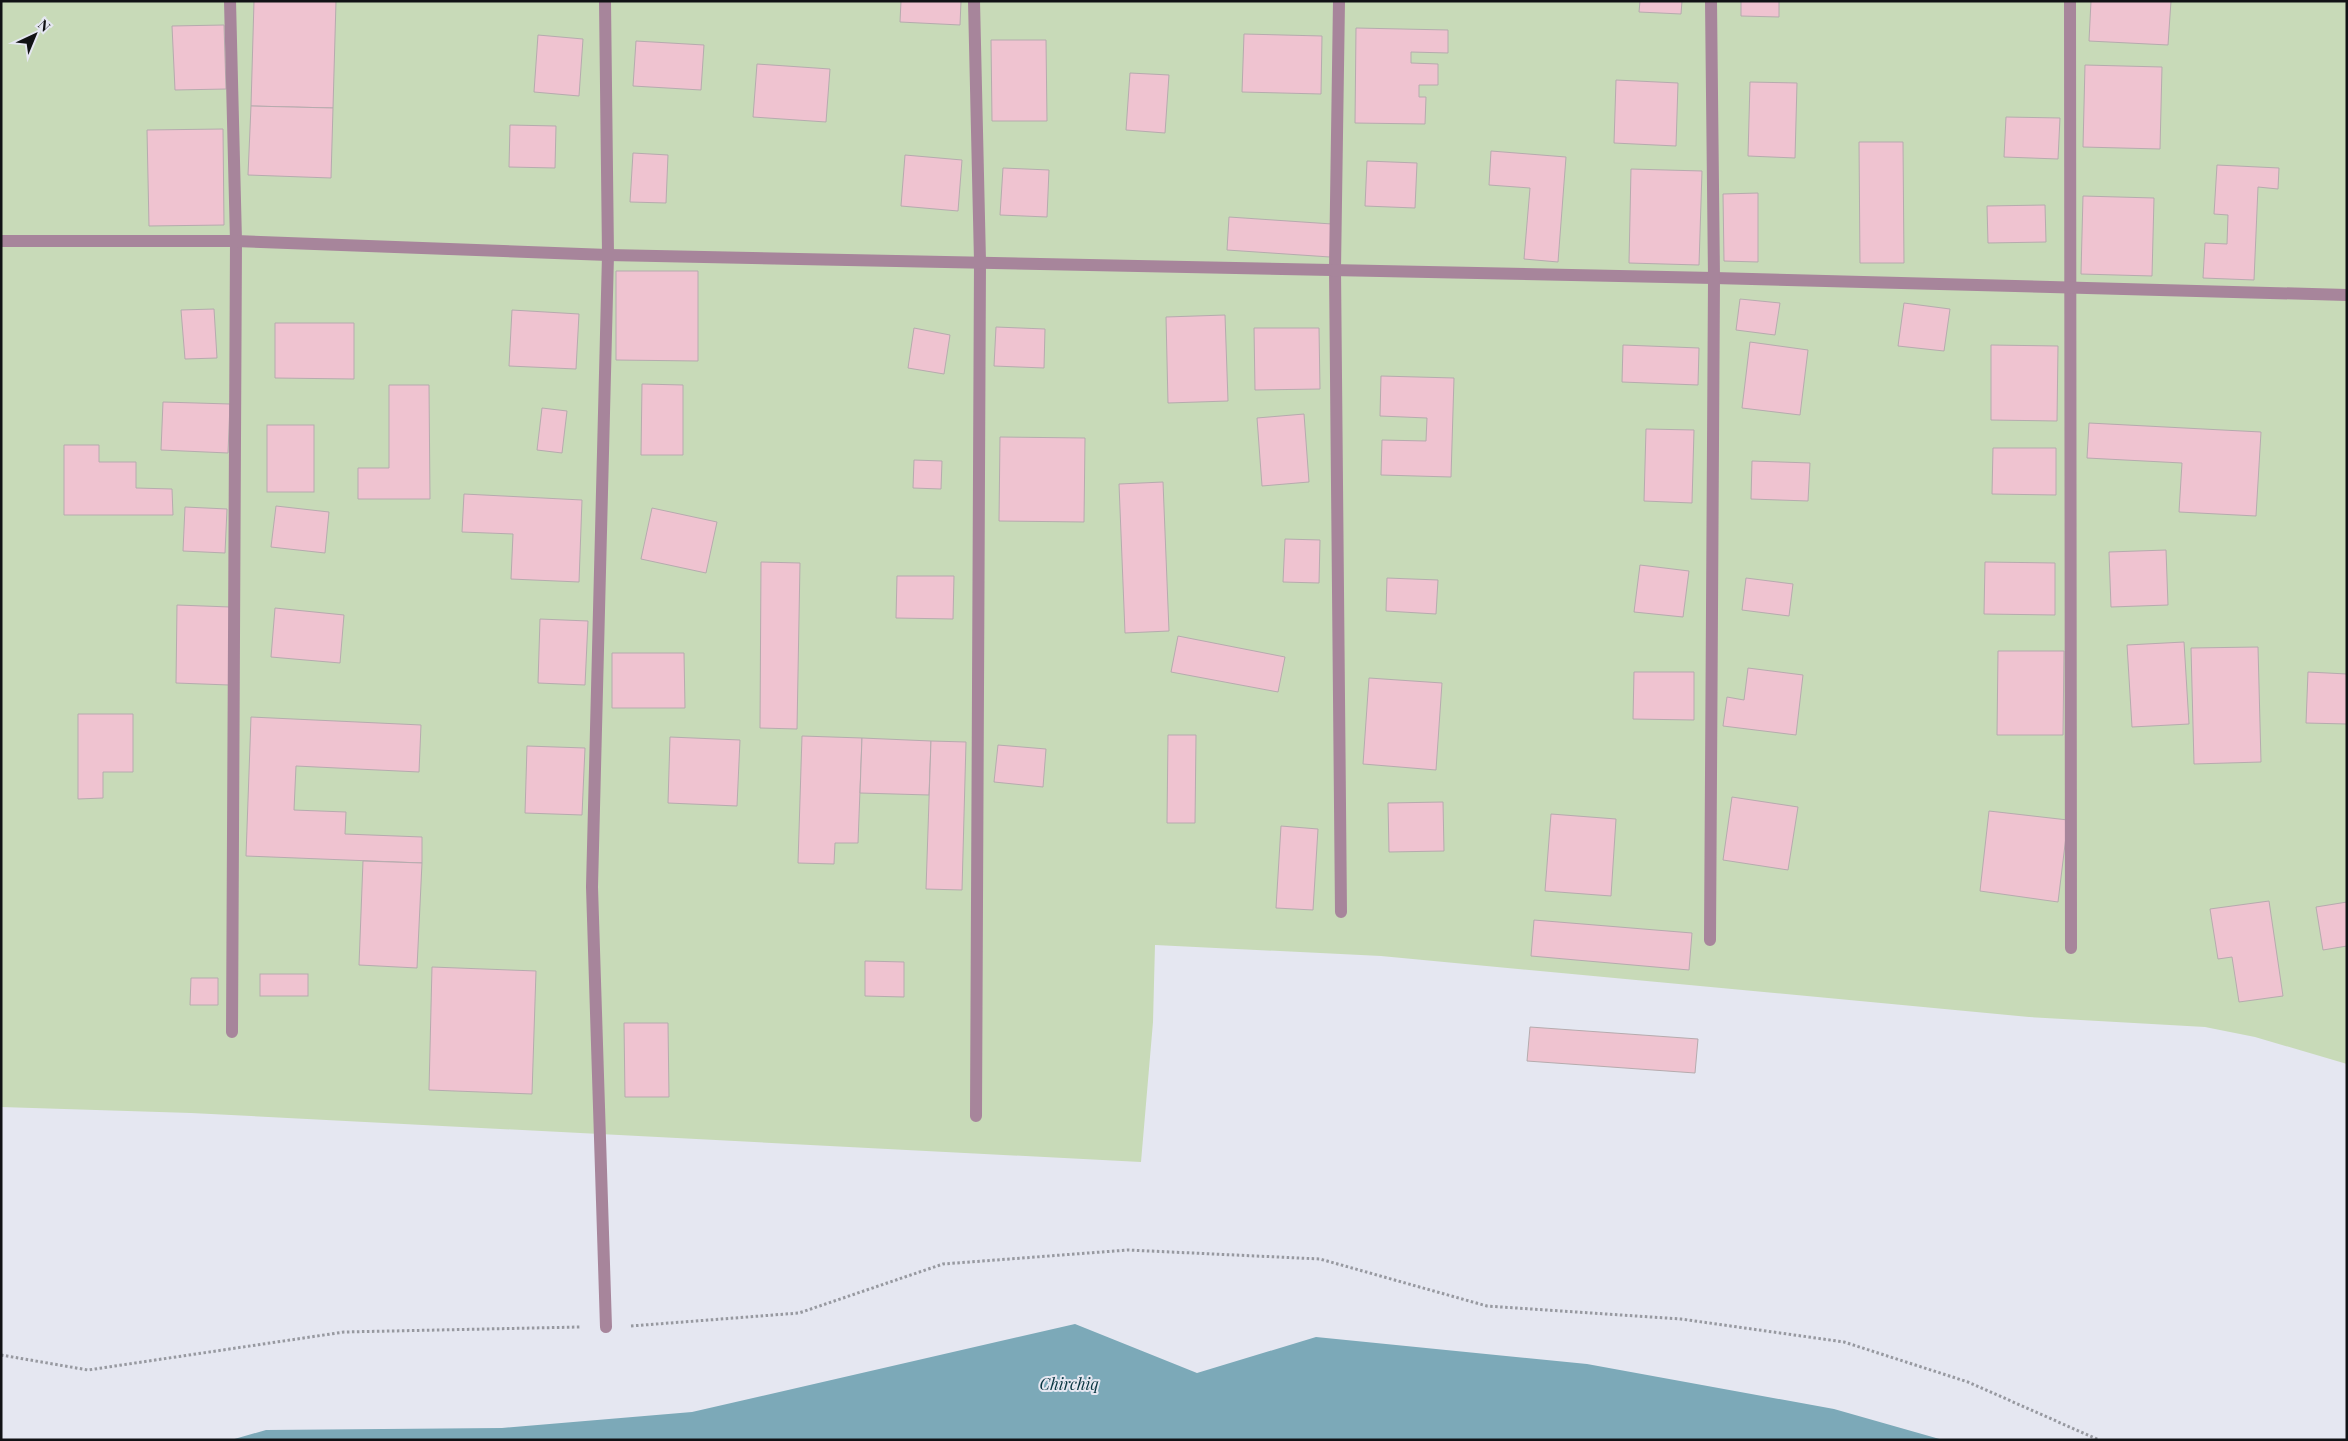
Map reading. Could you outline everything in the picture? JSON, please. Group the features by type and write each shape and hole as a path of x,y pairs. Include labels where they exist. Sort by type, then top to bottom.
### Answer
{"street":[{"path":"230,1 236,241 232,1032"},
{"path":"605,1 608,255 592,887 606,1327"},
{"path":"974,1 980,261 976,1116"},
{"path":"1339,1 1336,270 1341,912"},
{"path":"1710,940 1714,278 1711,1"},
{"path":"2070,1 2072,948"},
{"path":"1,241 236,241 608,255 980,261 2347,295"}],"path":[{"path":"1,1355 88,1370 344,1332 653,1325 799,1312 943,1264 1128,1250 1320,1259 1487,1306 1682,1319 1844,1342 1968,1382 2098,1440"}],"green space":[{"path":"1,1 2347,1 2347,1064 2255,1037 2205,1027 2029,1017 1381,956 1155,945 1153,1022 1141,1162 191,1113 1,1107"}],"water":[{"name":"Chirchiq","path":"1075,1324 1197,1373 1316,1337 1587,1364 1834,1409 1943,1440 231,1440 266,1430 502,1428 692,1412"}],"building":[{"path":"254,1 336,1 333,108 251,106"},
{"path":"901,1 961,1 960,25 900,22"},
{"path":"1640,1 1682,1 1681,14 1639,12"},
{"path":"1741,1 1779,1 1779,17 1741,16"},
{"path":"2091,1 2171,1 2168,45 2089,41"},
{"path":"224,25 226,89 175,90 172,26"},
{"path":"1356,28 1448,30 1448,53 1411,52 1411,63 1438,64 1438,85 1419,85 1419,97 1426,97 1425,124 1355,123"},
{"path":"1244,34 1322,36 1321,94 1242,92"},
{"path":"538,35 583,39 579,96 534,92"},
{"path":"991,40 1046,40 1047,121 992,121"},
{"path":"636,41 704,45 701,90 633,86"},
{"path":"757,64 830,69 826,122 753,117"},
{"path":"2085,65 2162,67 2160,149 2083,147"},
{"path":"1130,73 1169,75 1165,133 1126,130"},
{"path":"1616,80 1678,83 1676,146 1614,143"},
{"path":"1750,82 1797,83 1795,158 1748,156"},
{"path":"251,106 333,108 331,178 248,175"},
{"path":"2006,117 2060,118 2058,159 2004,157"},
{"path":"510,125 556,126 555,168 509,167"},
{"path":"223,129 224,225 149,226 147,130"},
{"path":"1859,142 1903,142 1904,263 1860,263"},
{"path":"1491,151 1566,157 1558,262 1524,259 1530,188 1489,185"},
{"path":"633,153 668,155 666,203 630,202"},
{"path":"905,155 962,160 958,211 901,206"},
{"path":"1367,161 1417,163 1415,208 1365,206"},
{"path":"2217,165 2279,168 2278,189 2258,187 2254,280 2203,278 2205,243 2227,244 2228,215 2214,214"},
{"path":"1003,168 1049,170 1047,217 1000,215"},
{"path":"1631,169 1702,171 1699,265 1629,263"},
{"path":"1758,193 1758,262 1724,261 1723,194"},
{"path":"2083,196 2154,198 2152,276 2081,274"},
{"path":"2045,205 2046,242 1988,243 1987,206"},
{"path":"1229,217 1332,224 1330,257 1227,250"},
{"path":"616,271 698,271 698,361 616,360"},
{"path":"1740,299 1780,303 1775,335 1736,330"},
{"path":"1904,303 1950,309 1944,351 1898,346"},
{"path":"214,309 217,358 185,359 181,310"},
{"path":"512,310 579,314 576,369 509,366"},
{"path":"1225,315 1228,401 1168,403 1166,317"},
{"path":"275,323 354,323 354,379 275,378"},
{"path":"996,327 1045,329 1044,368 994,366"},
{"path":"914,328 950,335 944,374 908,368"},
{"path":"1254,328 1319,328 1320,389 1255,390"},
{"path":"1750,342 1808,350 1800,415 1742,408"},
{"path":"1623,345 1699,348 1698,385 1622,382"},
{"path":"1991,345 2058,346 2057,421 1991,420"},
{"path":"1381,376 1454,378 1451,477 1381,475 1382,440 1426,441 1427,418 1380,416"},
{"path":"642,384 683,385 683,455 641,455"},
{"path":"389,385 429,385 430,499 358,499 358,468 389,468"},
{"path":"163,402 230,404 228,453 161,450"},
{"path":"542,408 567,411 562,453 537,450"},
{"path":"1304,414 1309,482 1262,486 1257,418"},
{"path":"2089,423 2261,432 2256,516 2179,512 2182,463 2087,458"},
{"path":"267,425 314,425 314,492 267,492"},
{"path":"1646,429 1694,430 1692,503 1644,501"},
{"path":"1000,437 1085,438 1084,522 999,521"},
{"path":"64,445 99,445 99,462 136,462 136,488 172,489 173,515 64,515"},
{"path":"1993,448 2056,448 2056,495 1992,494"},
{"path":"914,460 942,461 941,489 913,488"},
{"path":"1752,461 1810,463 1808,501 1751,499"},
{"path":"1163,482 1169,631 1125,633 1119,484"},
{"path":"464,494 582,500 579,582 511,579 513,534 462,532"},
{"path":"276,506 329,512 325,553 271,547"},
{"path":"185,507 227,509 225,553 183,551"},
{"path":"652,508 717,522 706,573 641,559"},
{"path":"1285,539 1320,540 1319,583 1283,582"},
{"path":"2166,550 2168,605 2111,607 2109,552"},
{"path":"761,562 800,563 797,729 760,728"},
{"path":"1985,562 2055,563 2055,615 1984,614"},
{"path":"1640,565 1689,571 1683,617 1634,612"},
{"path":"897,576 954,576 953,619 896,618"},
{"path":"1387,578 1438,580 1436,614 1386,611"},
{"path":"1746,578 1793,584 1789,616 1742,610"},
{"path":"177,605 230,607 229,685 176,683"},
{"path":"275,608 344,615 340,663 271,657"},
{"path":"540,619 588,621 585,685 538,683"},
{"path":"1178,636 1285,657 1278,692 1171,672"},
{"path":"2184,642 2189,724 2132,727 2127,645"},
{"path":"2258,647 2261,762 2194,764 2191,648"},
{"path":"1998,651 2064,651 2063,735 1997,735"},
{"path":"612,653 684,653 685,708 612,708"},
{"path":"1748,668 1803,675 1796,735 1723,726 1727,697 1744,700"},
{"path":"1634,672 1694,672 1694,720 1633,719"},
{"path":"2308,672 2347,674 2347,724 2306,723"},
{"path":"1369,678 1442,683 1436,770 1363,764"},
{"path":"78,714 133,714 133,772 103,772 103,798 78,799"},
{"path":"251,717 421,725 419,772 296,766 294,810 346,812 345,834 422,837 422,863 246,856"},
{"path":"1168,735 1196,735 1195,823 1167,823"},
{"path":"802,736 862,738 858,843 835,843 834,864 798,863"},
{"path":"670,737 740,740 737,806 668,803"},
{"path":"862,738 931,741 929,795 860,793"},
{"path":"931,741 966,742 962,890 926,889"},
{"path":"998,745 1046,749 1043,787 994,782"},
{"path":"527,746 585,748 582,815 525,813"},
{"path":"1732,797 1798,807 1788,870 1723,860"},
{"path":"1443,802 1444,851 1389,852 1388,803"},
{"path":"1989,811 2068,820 2058,902 1980,891"},
{"path":"1551,814 1616,819 1611,896 1545,891"},
{"path":"1281,826 1318,829 1313,910 1276,908"},
{"path":"363,861 422,863 417,968 359,965"},
{"path":"2269,901 2283,996 2239,1002 2232,957 2218,959 2210,909"},
{"path":"2347,902 2347,946 2323,950 2316,907"},
{"path":"1534,920 1692,933 1689,970 1531,956"},
{"path":"865,961 904,962 904,997 865,996"},
{"path":"432,967 536,971 532,1094 429,1090"},
{"path":"260,974 308,974 308,996 260,996"},
{"path":"191,978 218,978 218,1005 190,1005"},
{"path":"624,1023 668,1023 669,1097 625,1097"},
{"path":"1530,1027 1698,1039 1695,1073 1527,1061"}]}
